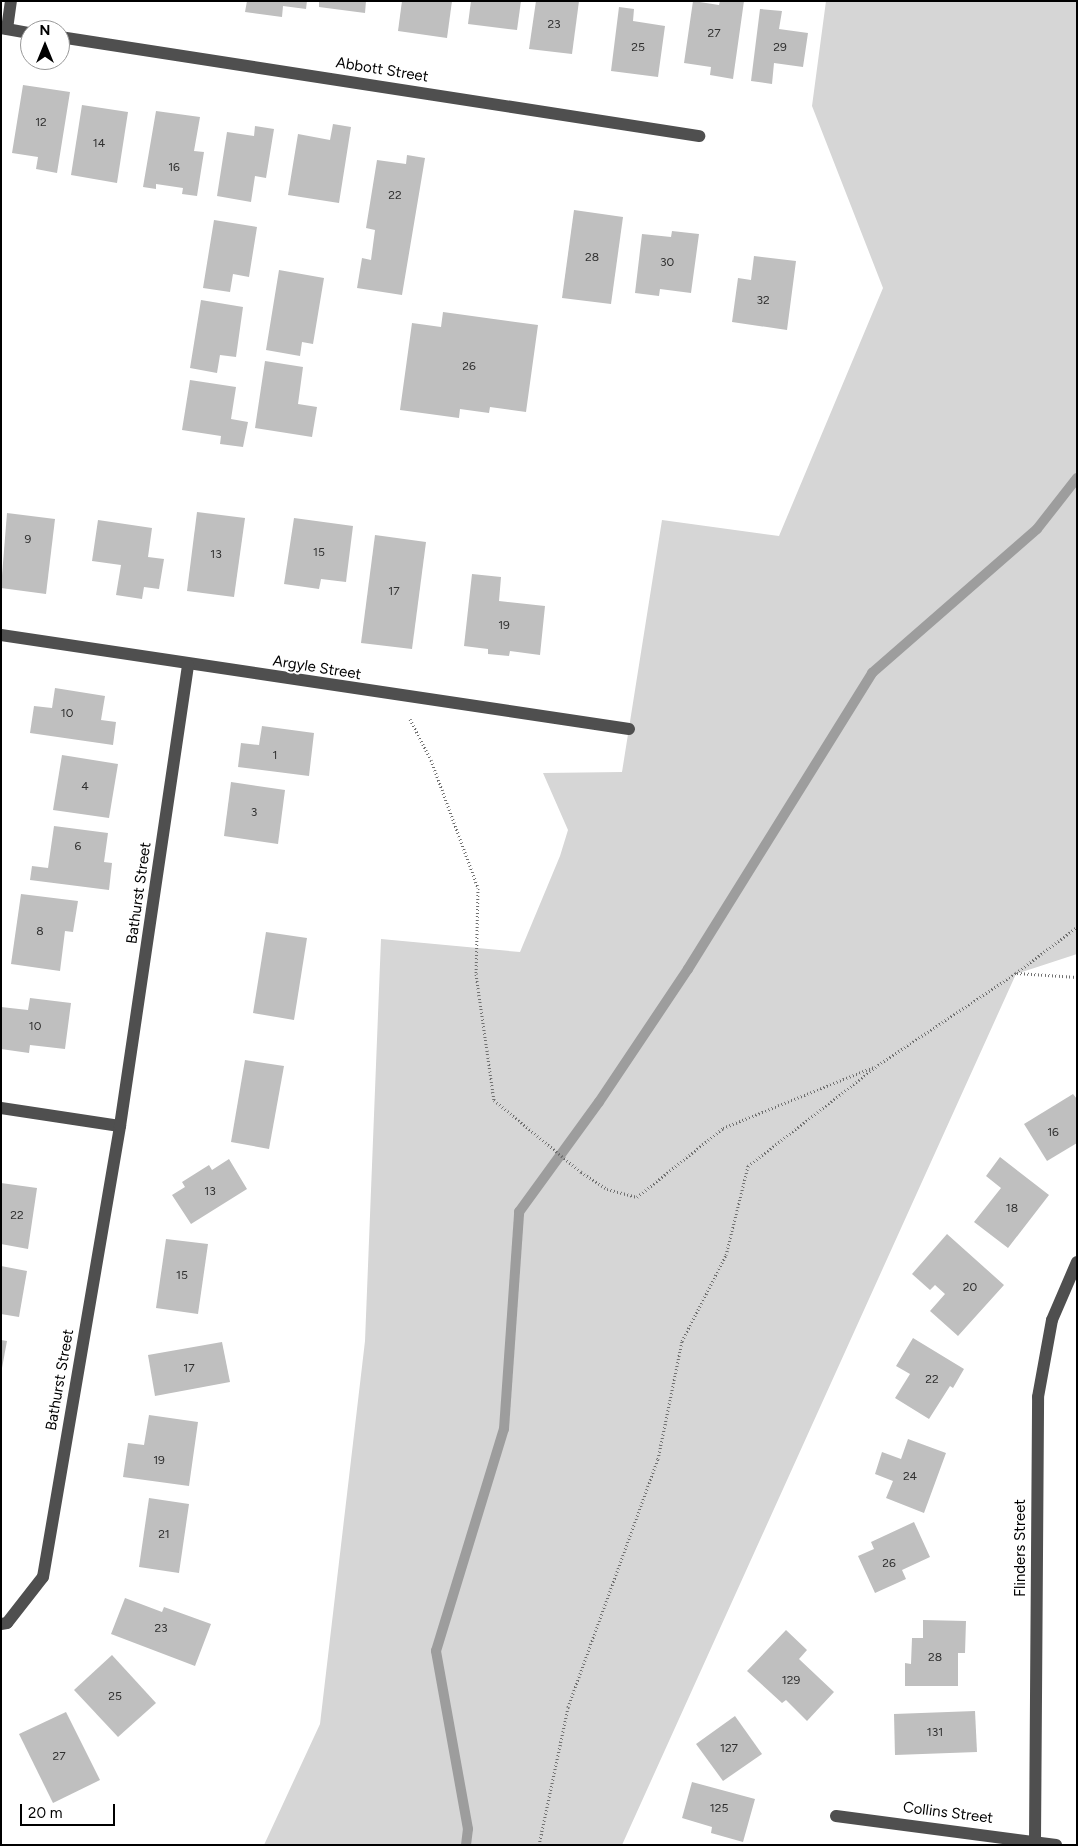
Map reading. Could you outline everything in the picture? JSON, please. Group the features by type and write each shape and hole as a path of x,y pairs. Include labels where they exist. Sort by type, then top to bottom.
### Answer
{"street":[{"path":"11,1 4,29 20,31"},
{"name":"Abbott Street","path":"70,40 699,136"},
{"name":"Argyle Street","path":"1,635 188,665 629,729"},
{"name":"Bathurst Street","path":"1,1624 7,1624 43,1577 120,1126 188,665"},
{"path":"1,1108 120,1126"},
{"name":"Flinders Street","path":"1035,1841 1038,1397 1052,1320 1077,1262"},
{"name":"Collins Street","path":"836,1816 1056,1845"}],"path":[{"path":"398,696 432,760 478,888 476,974 494,1100 581,1172 607,1189 637,1197 723,1128 878,1065"},
{"path":"539,1845 568,1708 658,1459 682,1341 726,1255 748,1166 878,1065 1016,973 1077,927"},
{"path":"1016,973 1077,977"}],"shaded area":[{"path":"826,1 1077,1 1077,954 1016,974 622,1845 264,1845 320,1724 365,1341 381,939 520,952 560,856 568,830 543,773 622,772 662,520 779,536 883,288 812,106"}],"building":[{"path":"247,1 307,1 306,9 283,6 282,17 245,12"},
{"path":"319,1 366,1 365,13 319,7"},
{"path":"402,1 452,1 447,38 398,31"},
{"path":"471,1 521,1 517,30 468,24"},
{"path":"536,1 579,1 572,54 529,49"},
{"path":"693,1 719,5 720,1 744,1 733,79 710,75 711,67 684,63"},
{"path":"619,7 634,9 633,21 665,26 658,77 611,71"},
{"path":"760,9 782,11 779,29 808,33 803,67 774,63 772,84 751,81"},
{"path":"23,85 70,92 57,173 36,169 38,157 12,153"},
{"path":"82,105 128,112 117,183 71,175"},
{"path":"156,111 200,117 194,151 204,152 197,196 182,194 183,188 156,184 156,189 143,187"},
{"path":"333,124 351,127 339,203 288,195 298,134 330,140"},
{"path":"255,126 274,129 266,178 255,176 251,202 217,196 227,132 254,136"},
{"path":"407,155 425,158 402,295 357,288 362,258 371,260 375,230 366,228 377,160 406,164"},
{"path":"574,210 623,217 611,304 562,298"},
{"path":"214,220 257,227 249,277 233,274 230,292 203,288"},
{"path":"672,231 699,234 691,293 660,289 659,296 635,293 642,234 671,237"},
{"path":"754,256 796,261 787,330 732,322 738,278 751,280"},
{"path":"279,270 324,278 313,344 302,342 300,356 266,350"},
{"path":"201,300 243,307 236,357 220,355 217,373 190,368"},
{"path":"443,312 538,325 526,412 490,407 489,413 460,409 459,418 400,410 412,323 441,327"},
{"path":"265,361 303,367 298,404 317,407 312,437 255,428"},
{"path":"190,380 236,387 231,419 248,422 243,447 220,444 221,436 182,430"},
{"path":"197,512 245,518 234,597 187,591"},
{"path":"7,513 55,519 46,594 1,588"},
{"path":"294,518 353,526 346,582 321,579 319,589 284,584"},
{"path":"98,520 152,528 148,557 164,559 159,589 144,587 142,599 116,595 121,565 92,561"},
{"path":"375,535 426,542 412,649 361,643"},
{"path":"472,574 501,577 499,601 545,606 540,655 510,651 509,656 488,654 488,649 464,646"},
{"path":"55,688 105,696 101,720 116,722 113,745 30,733 34,706 52,708"},
{"path":"262,726 314,733 309,776 238,767 241,743 259,745"},
{"path":"62,755 118,764 109,818 53,810"},
{"path":"231,782 285,790 278,844 224,836"},
{"path":"54,826 108,833 104,862 112,863 109,890 30,880 32,866 48,868"},
{"path":"21,894 78,901 73,932 65,931 60,971 11,964"},
{"path":"266,932 307,938 294,1020 253,1013"},
{"path":"30,998 71,1003 65,1049 30,1045 29,1053 1,1049 1,1007 28,1010"},
{"path":"245,1060 284,1066 269,1149 231,1142"},
{"path":"1073,1094 1077,1099 1077,1143 1047,1161 1024,1124"},
{"path":"1000,1157 1049,1195 1008,1248 974,1222 1001,1188 986,1176"},
{"path":"229,1159 247,1189 191,1224 172,1195 185,1187 182,1182 209,1165 212,1170"},
{"path":"1,1183 37,1188 28,1249 1,1244"},
{"path":"947,1234 1004,1285 958,1336 930,1311 945,1294 935,1285 930,1290 912,1274"},
{"path":"166,1239 208,1244 198,1314 156,1308"},
{"path":"1,1266 27,1271 19,1317 1,1314"},
{"path":"913,1338 964,1369 953,1388 950,1386 929,1419 895,1398 910,1374 896,1366"},
{"path":"1,1340 7,1341 2,1368 1,1368"},
{"path":"222,1342 230,1382 155,1396 148,1355"},
{"path":"149,1415 198,1422 189,1486 123,1477 128,1443 144,1445"},
{"path":"908,1439 946,1453 924,1513 886,1498 893,1481 875,1474 882,1452 901,1459"},
{"path":"149,1498 189,1504 179,1573 139,1567"},
{"path":"914,1522 930,1557 902,1570 906,1579 875,1593 858,1556 874,1549 871,1542"},
{"path":"125,1598 162,1612 164,1607 211,1624 195,1666 111,1634"},
{"path":"923,1620 966,1621 965,1653 958,1653 958,1686 905,1686 905,1663 911,1664 912,1638 923,1638"},
{"path":"786,1630 807,1650 799,1659 834,1692 807,1721 786,1700 782,1703 747,1671"},
{"path":"112,1655 156,1703 118,1737 74,1690"},
{"path":"975,1711 977,1752 895,1755 894,1714"},
{"path":"66,1712 100,1780 53,1803 19,1734"},
{"path":"735,1716 762,1754 723,1781 696,1744"},
{"path":"692,1782 755,1799 743,1842 711,1833 712,1827 682,1818"}],"waterway":[{"path":"466,1845 468,1829 436,1651 504,1429 519,1212 599,1102 688,969 872,673 1037,529 1077,478"}]}
